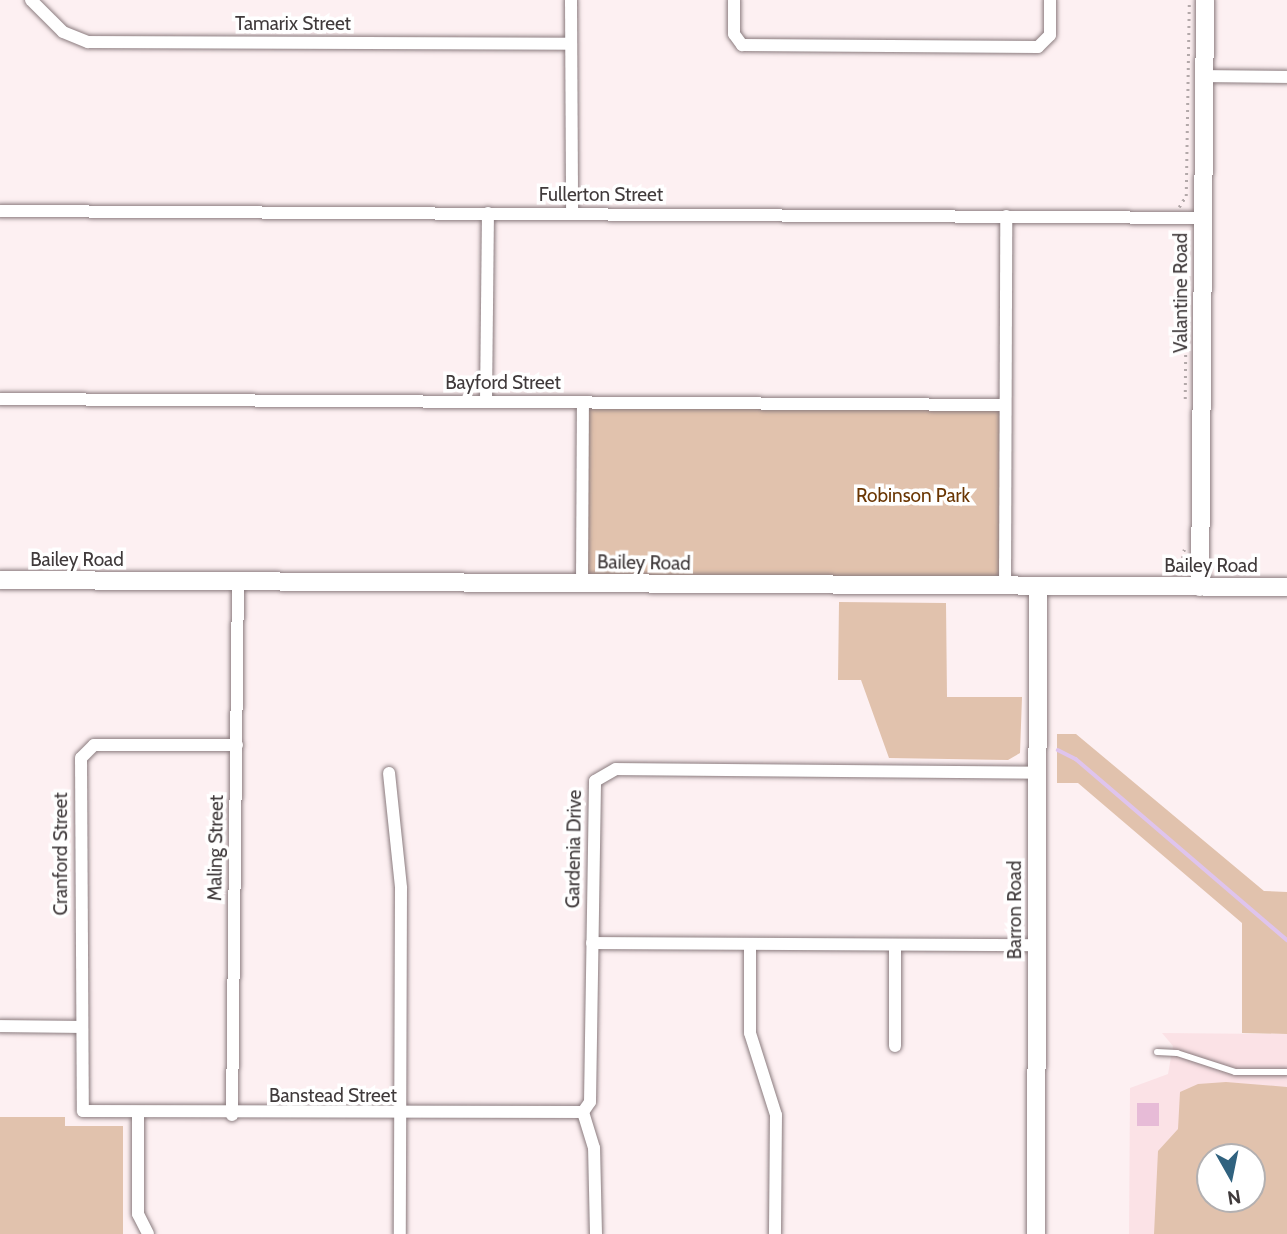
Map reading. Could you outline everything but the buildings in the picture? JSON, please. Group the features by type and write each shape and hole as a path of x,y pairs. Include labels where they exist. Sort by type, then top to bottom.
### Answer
{"street":[{"name":"Tamarix Street","path":"32,0 63,32 88,42 571,44"},
{"path":"571,0 572,214"},
{"path":"734,0 734,34 742,45 1038,47 1050,35 1050,0"},
{"name":"Valantine Road","path":"1200,587 1205,0"},
{"path":"1204,76 1287,77"},
{"name":"Fullerton Street","path":"0,211 1203,218"},
{"path":"486,402 488,213"},
{"path":"1005,587 1006,216"},
{"name":"Bayford Street","path":"0,400 1005,405"},
{"path":"582,583 583,403"},
{"name":"Bailey Road","path":"0,580 1287,587"},
{"name":"Maling Street","path":"232,1115 238,582"},
{"name":"Barron Road","path":"1036,1234 1038,587"},
{"name":"Cranford Street","path":"83,1111 79,1027 81,758 93,746 237,745"},
{"name":"Gardenia Drive","path":"596,1234 594,1148 583,1112 590,1102 592,792 595,781 616,769 1037,773"},
{"path":"389,773 401,859 400,1234"},
{"path":"592,943 1036,946"},
{"path":"750,944 750,1033 776,1115 775,1234"},
{"path":"895,945 895,1045"},
{"path":"0,1026 79,1027"},
{"name":"Banstead Street","path":"83,1111 138,1115 583,1112"},
{"path":"138,1115 138,1214 148,1234"}],"lane":[{"path":"1157,1052 1177,1053 1235,1072 1287,1072"}],"path":[{"path":"1188,249 1178,231 1186,185 1189,0"},
{"path":"1185,411 1186,284"},
{"path":"1181,565 1185,545"}],"shaded area":[{"path":"1162,1033 1287,1034 1287,1234 1129,1234 1130,1088 1168,1074 1173,1046"}],"green space":[{"name":"Robinson Park","path":"583,403 1005,405 1005,587 582,583"},
{"path":"839,602 946,603 947,697 1022,697 1020,753 1008,760 889,758 861,680 838,680"},
{"path":"1057,734 1076,734 1264,891 1287,892 1287,1034 1242,1033 1242,923 1078,783 1057,783"},
{"path":"1226,1082 1287,1087 1287,1234 1154,1234 1158,1151 1178,1129 1180,1092 1198,1084"},
{"path":"0,1117 65,1117 65,1126 123,1126 123,1234 0,1234"}],"waterway":[{"path":"1058,750 1076,759 1287,940"}]}
